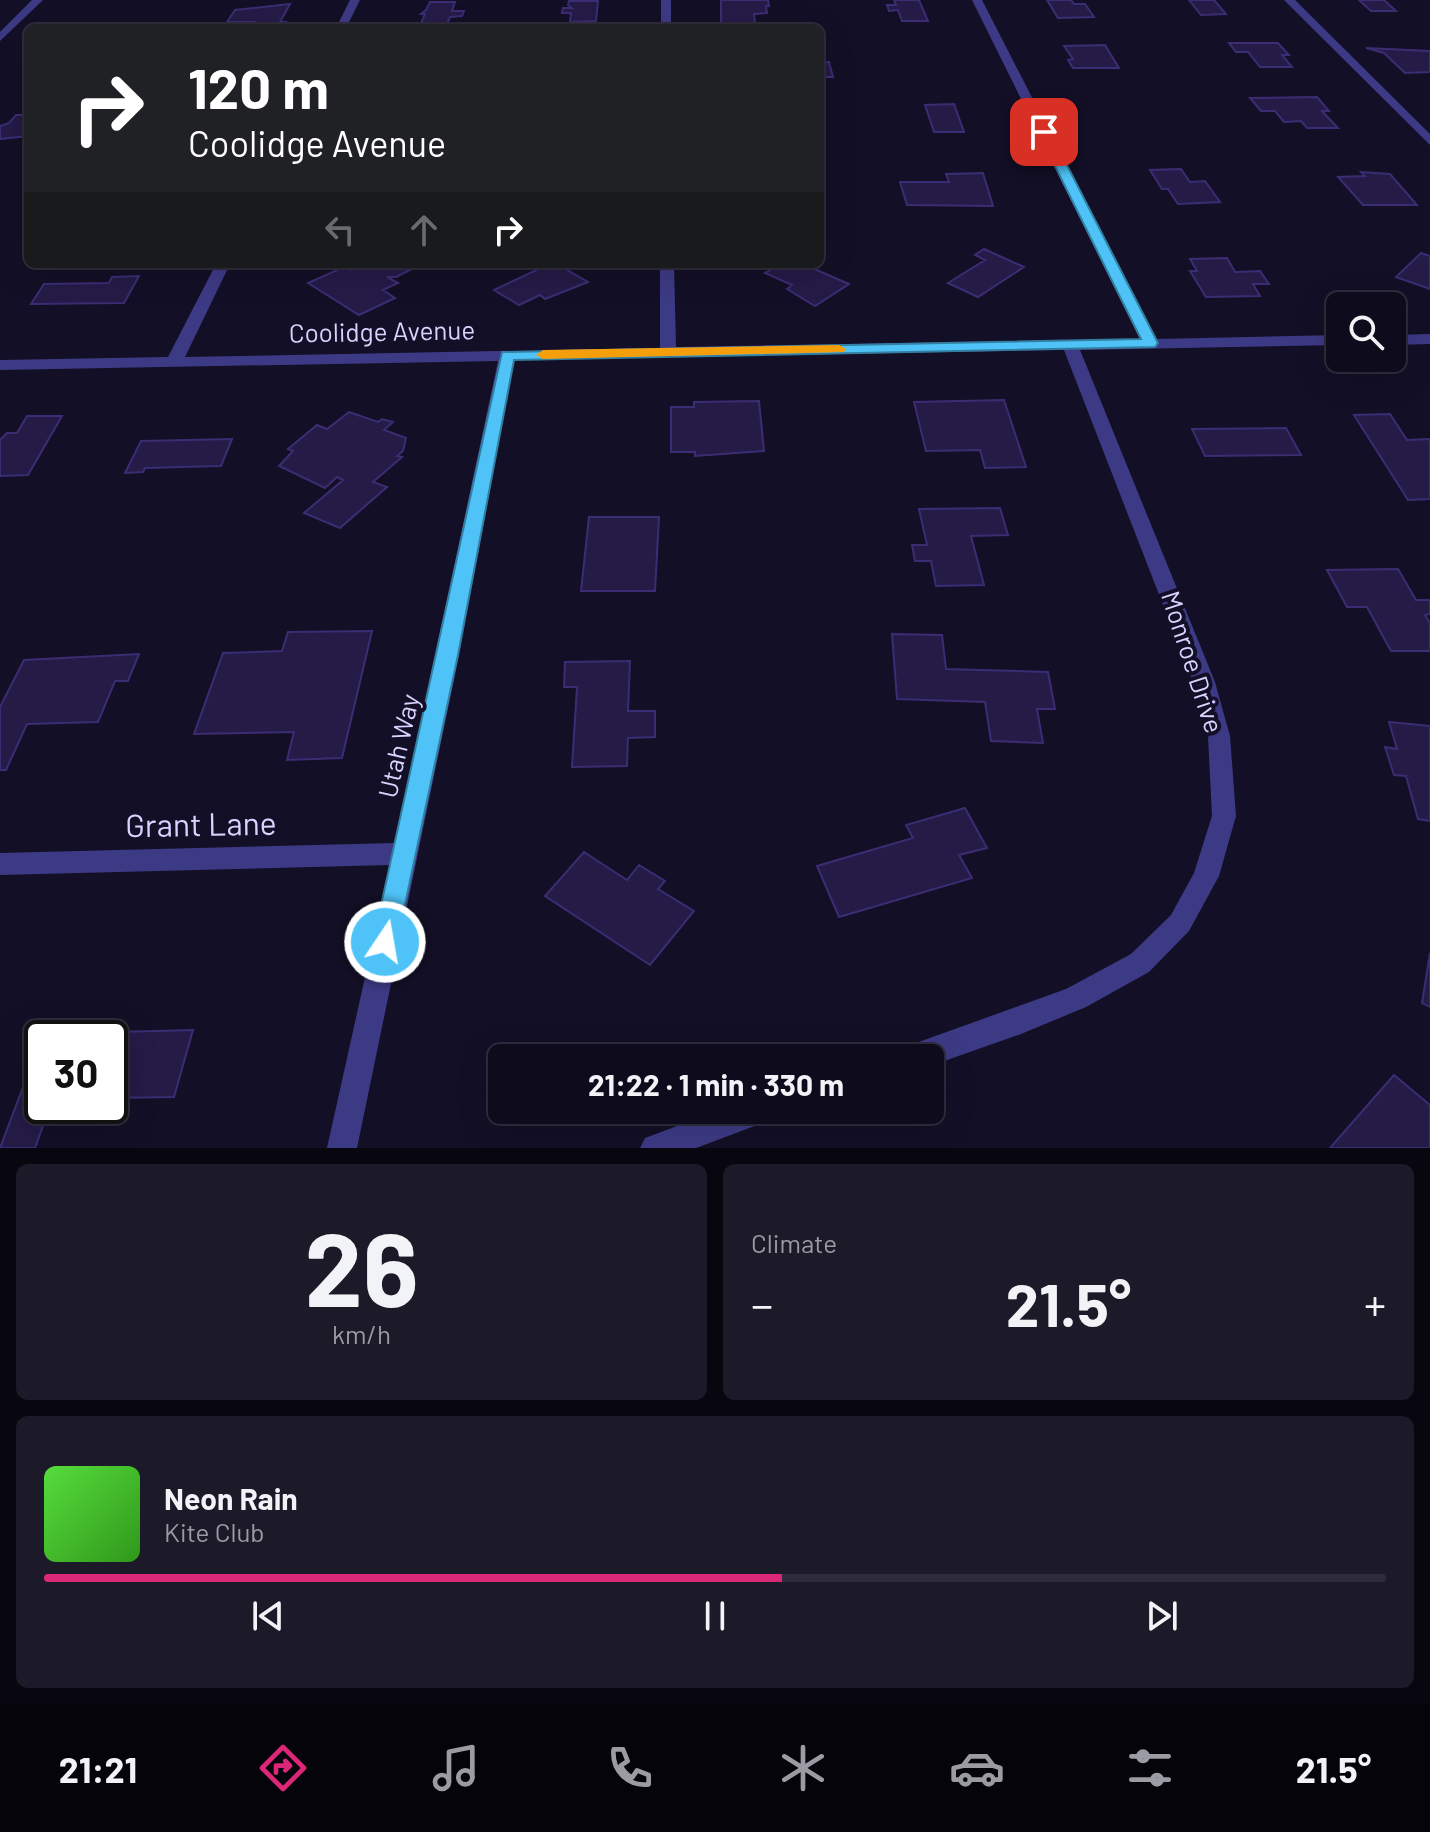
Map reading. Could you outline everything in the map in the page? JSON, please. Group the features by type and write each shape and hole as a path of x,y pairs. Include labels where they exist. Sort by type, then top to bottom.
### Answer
{"street":[{"path":"0,38 38,0"},
{"path":"343,24 355,0"},
{"path":"666,0 666,24"},
{"path":"977,0 1150,343"},
{"path":"1289,0 1430,141"},
{"path":"174,362 221,268"},
{"path":"667,268 668,352"},
{"path":"1406,340 1430,339"},
{"name":"Coolidge Avenue","path":"0,365 1326,340"},
{"name":"Monroe Drive","path":"944,1046 1076,998 1140,963 1180,923 1206,876 1224,816 1219,736 1204,682 1070,345"},
{"name":"Utah Way","path":"342,1148 448,655 507,356"},
{"name":"Grant Lane","path":"0,864 404,854"},
{"path":"655,1148 722,1124"}],"building":[{"path":"721,0 768,0 769,6 766,6 767,13 754,14 755,23 721,23"},
{"path":"894,0 919,0 928,21 902,21 898,10 889,11 887,5 896,5"},
{"path":"1047,0 1071,0 1074,4 1085,4 1094,17 1058,18"},
{"path":"1189,0 1214,0 1226,14 1201,15"},
{"path":"1359,0 1384,0 1396,11 1371,11"},
{"path":"569,1 598,1 596,21 570,22 571,13 562,13 563,8 572,8 568,5"},
{"path":"430,2 455,2 452,11 464,11 462,16 450,17 447,24 421,24 425,14 421,14"},
{"path":"290,4 280,22 285,24 227,22 235,10"},
{"path":"1229,43 1278,43 1289,55 1282,55 1292,67 1260,67 1248,52 1236,52"},
{"path":"1105,45 1119,68 1073,68 1068,60 1073,59 1064,46"},
{"path":"1366,48 1430,51 1430,72 1405,73 1384,53"},
{"path":"824,62 829,62 833,77 824,77"},
{"path":"1317,97 1329,111 1322,111 1338,128 1307,128 1301,121 1284,122 1275,111 1261,111 1250,98"},
{"path":"954,104 964,132 934,132 925,105"},
{"path":"16,115 24,115 24,136 0,139 0,126 9,123"},
{"path":"1181,169 1190,182 1205,181 1220,202 1178,204 1168,189 1162,189 1150,170"},
{"path":"1361,172 1390,174 1417,205 1363,205 1338,177 1365,176"},
{"path":"983,173 993,206 907,205 900,182 949,182 946,174"},
{"path":"984,249 1024,267 978,297 948,283 985,260 975,255"},
{"path":"1421,253 1430,256 1430,289 1396,277"},
{"path":"1227,258 1235,272 1260,271 1269,284 1253,284 1260,296 1206,297 1190,271 1197,271 1190,259"},
{"path":"342,268 414,268 396,277 387,277 398,283 383,290 395,298 359,315 308,283"},
{"path":"541,268 564,268 588,282 545,299 540,295 519,305 494,290"},
{"path":"774,268 812,268 849,284 815,306 787,289 792,285 765,273"},
{"path":"139,276 124,303 31,304 44,284 109,283 112,277"},
{"path":"1004,400 1026,467 985,468 980,450 926,451 914,402"},
{"path":"759,401 764,451 695,456 695,452 671,452 671,407 694,407 694,402"},
{"path":"349,412 378,422 382,419 393,422 384,430 406,438 403,451 397,456 402,457 373,482 387,487 340,528 304,513 343,480 337,477 325,488 279,466 293,451 288,449 317,425 327,429"},
{"path":"1390,414 1407,440 1430,439 1430,499 1408,500 1354,415"},
{"path":"27,416 62,416 28,475 0,476 0,440 7,433 17,433"},
{"path":"1286,428 1301,455 1205,456 1192,429"},
{"path":"232,439 221,466 145,468 143,472 125,473 141,441"},
{"path":"1000,508 1008,535 971,536 984,585 936,586 931,561 915,561 912,545 927,545 919,509"},
{"path":"589,517 659,517 655,591 581,591"},
{"path":"1398,569 1416,600 1430,600 1430,614 1425,615 1430,623 1430,651 1391,651 1367,607 1347,607 1327,570"},
{"path":"372,631 342,758 287,760 294,732 194,734 223,653 282,651 288,632"},
{"path":"892,634 942,635 946,669 1048,672 1055,709 1037,709 1043,743 991,741 985,702 897,699"},
{"path":"139,654 128,681 115,681 98,722 27,724 6,770 0,770 0,707 24,660"},
{"path":"630,661 628,711 655,711 655,737 628,738 627,766 572,767 577,687 564,687 565,662"},
{"path":"1389,722 1430,726 1430,821 1418,819 1406,776 1394,775 1385,747 1397,749"},
{"path":"965,808 987,848 959,855 972,878 839,917 817,866 913,838 906,825"},
{"path":"584,852 627,880 639,865 665,881 658,889 694,911 650,965 545,896"},
{"path":"1430,953 1430,1007 1422,1003"},
{"path":"193,1030 174,1097 128,1098 128,1032"},
{"path":"1394,1075 1430,1105 1430,1148 1330,1148"},
{"path":"24,1085 24,1124 44,1124 35,1148 0,1148"}],"slow traffic":[{"path":"543,355 839,349"}],"route":[{"path":"385,942 448,655 507,356 1150,343 1044,132"}]}
